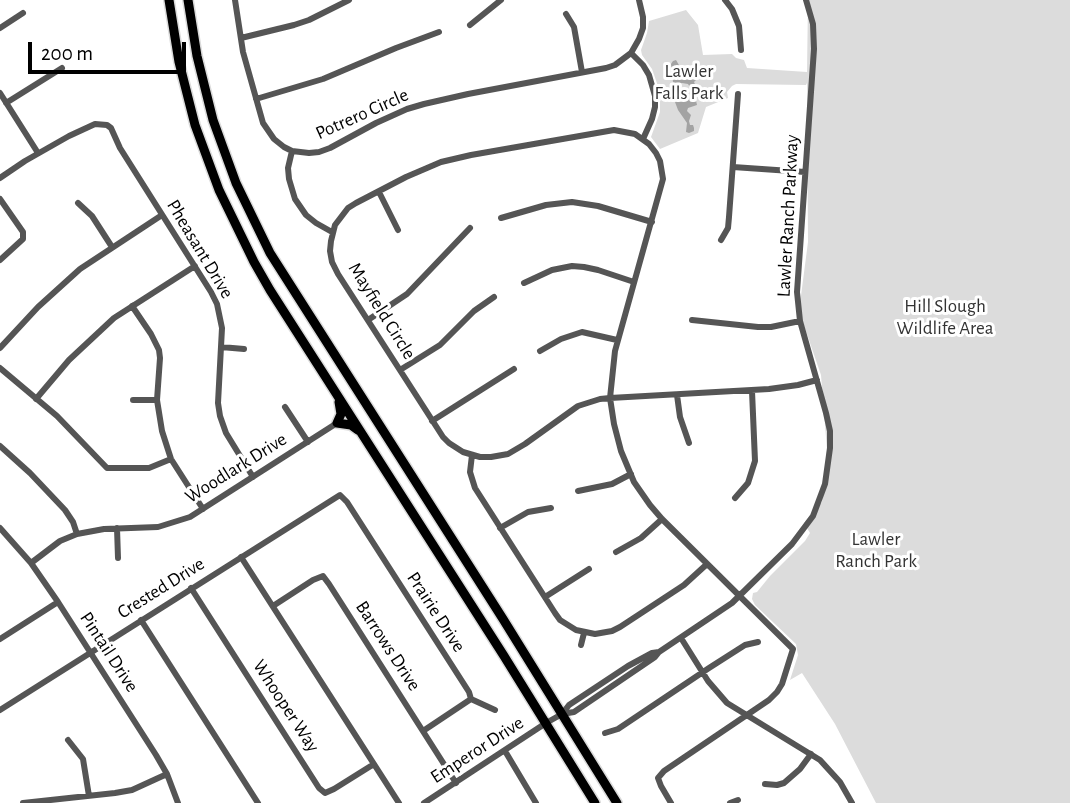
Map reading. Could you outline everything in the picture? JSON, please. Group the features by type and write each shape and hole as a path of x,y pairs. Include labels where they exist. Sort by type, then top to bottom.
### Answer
{"highway":[{"path":"169,0 185,89 199,136 240,236 265,281 595,803"},
{"path":"188,0 203,84 220,141 246,205 270,253 617,803"},
{"path":"339,398 341,414 337,423 351,425 362,433"}],"street":[{"path":"235,0 240,38 263,123 274,139 292,150 288,168 295,199 306,215 332,232 348,208 429,166 471,155 601,131 625,131 643,139 656,153 663,170 662,189 617,340 612,368 610,398 617,439 631,474 644,497 662,519 793,649 777,692 769,700 664,771 658,778 671,803"},
{"path":"240,38 309,20 349,0"},
{"path":"470,25 501,0"},
{"path":"639,0 643,28 631,53 649,75 655,96 652,119 643,139"},
{"path":"725,0 739,26 741,50"},
{"name":"Lawler Ranch Parkway","path":"546,723 628,666 659,652 719,613 803,531 813,516 822,493 829,465 830,431 800,321 797,292 814,49 813,24 807,0"},
{"path":"0,28 23,13"},
{"path":"566,14 574,27 582,72"},
{"path":"256,99 323,79 439,32"},
{"name":"Potrero Circle","path":"292,150 319,152 407,109 432,101 606,68 631,53"},
{"path":"6,103 62,68"},
{"path":"0,93 38,153 0,178"},
{"path":"721,240 728,228 738,94"},
{"name":"Pheasant Drive","path":"38,153 95,124 111,128 120,148 217,304 221,347 218,403 220,416 226,433 253,477"},
{"path":"733,167 806,172"},
{"path":"379,192 398,230"},
{"path":"0,199 23,232 23,239 0,260"},
{"path":"501,218 546,205 572,202 598,205 652,222"},
{"path":"78,203 92,216 113,247"},
{"path":"0,348 66,280 162,215"},
{"path":"368,320 407,294 470,228"},
{"name":"Mayfield Circle","path":"332,232 330,251 338,274 443,438 472,455"},
{"path":"36,398 79,349 114,318 195,266"},
{"path":"524,283 552,270 572,266 598,270 634,282"},
{"path":"400,370 440,345 474,311 494,297"},
{"path":"132,306 159,350 157,400 162,431 171,459 203,509"},
{"path":"692,320 758,327 800,321"},
{"path":"540,351 570,334 582,332 617,340"},
{"path":"221,347 244,349"},
{"path":"0,368 78,437 107,468 149,468 171,459"},
{"path":"432,421 514,369"},
{"path":"707,564 684,585 603,634 584,633 568,626 545,597 475,488 470,464 472,455 491,457 508,454 578,406 600,399 752,391 817,380"},
{"path":"734,498 748,483 755,461 752,391"},
{"path":"677,395 680,417 689,443"},
{"path":"133,400 157,400"},
{"path":"285,407 308,442"},
{"name":"Woodlark Drive","path":"31,564 60,541 77,534 103,529 173,524 203,509 337,423"},
{"path":"0,446 30,472 65,510 77,534"},
{"path":"578,491 612,484 631,474"},
{"name":"Crested Drive","path":"0,710 340,495"},
{"name":"Prairie Drive","path":"340,495 347,502 471,699"},
{"path":"500,528 528,512 551,508"},
{"path":"616,552 641,538 662,519"},
{"name":"Pintail Drive","path":"0,528 31,564 58,602 167,774 178,803"},
{"path":"117,528 118,558"},
{"path":"242,557 399,803"},
{"path":"545,597 589,569"},
{"name":"Barrows Drive","path":"273,606 323,576 456,783"},
{"name":"Whooper Way","path":"191,587 319,788 325,793 374,764"},
{"path":"1,636 58,602"},
{"path":"141,620 258,803"},
{"path":"581,645 584,633"},
{"path":"681,638 716,692 727,703 811,754 830,769 852,803"},
{"path":"605,733 618,729 745,645 758,642"},
{"path":"423,731 471,699 495,710"},
{"name":"Emperor Drive","path":"424,803 546,723"},
{"path":"68,740 83,759 89,796"},
{"path":"505,751 536,803"},
{"path":"765,784 784,783 800,769 811,754"},
{"path":"23,803 132,790 167,774"},
{"path":"730,803 738,800"}],"green space":[{"name":"Hill Slough Wildlife Area","path":"808,0 1070,0 1070,803 876,803 835,724 802,673 790,680 798,655 796,644 752,599 753,593 757,592 805,541 810,533 804,523 822,502 827,450 821,375 799,311 808,242 807,83 736,84 727,92 728,98 706,107 698,133 660,149 651,137 660,112 660,92 652,69 641,50 649,21 686,10 698,25 703,55 732,54 744,60 747,68 807,72"}],"shaded area":[{"path":"676,60 683,72 687,73 696,67 702,68 703,71 694,82 698,91 695,96 697,105 687,111 691,115 690,125 694,128 694,131 689,133 686,132 687,123 675,102 687,96 691,89 688,84 676,85 673,82 671,64"}],"park label":[{"name":"Lawler Falls Park","path":"689,82"},
{"name":"Lawler Ranch Park","path":"876,550"}]}
